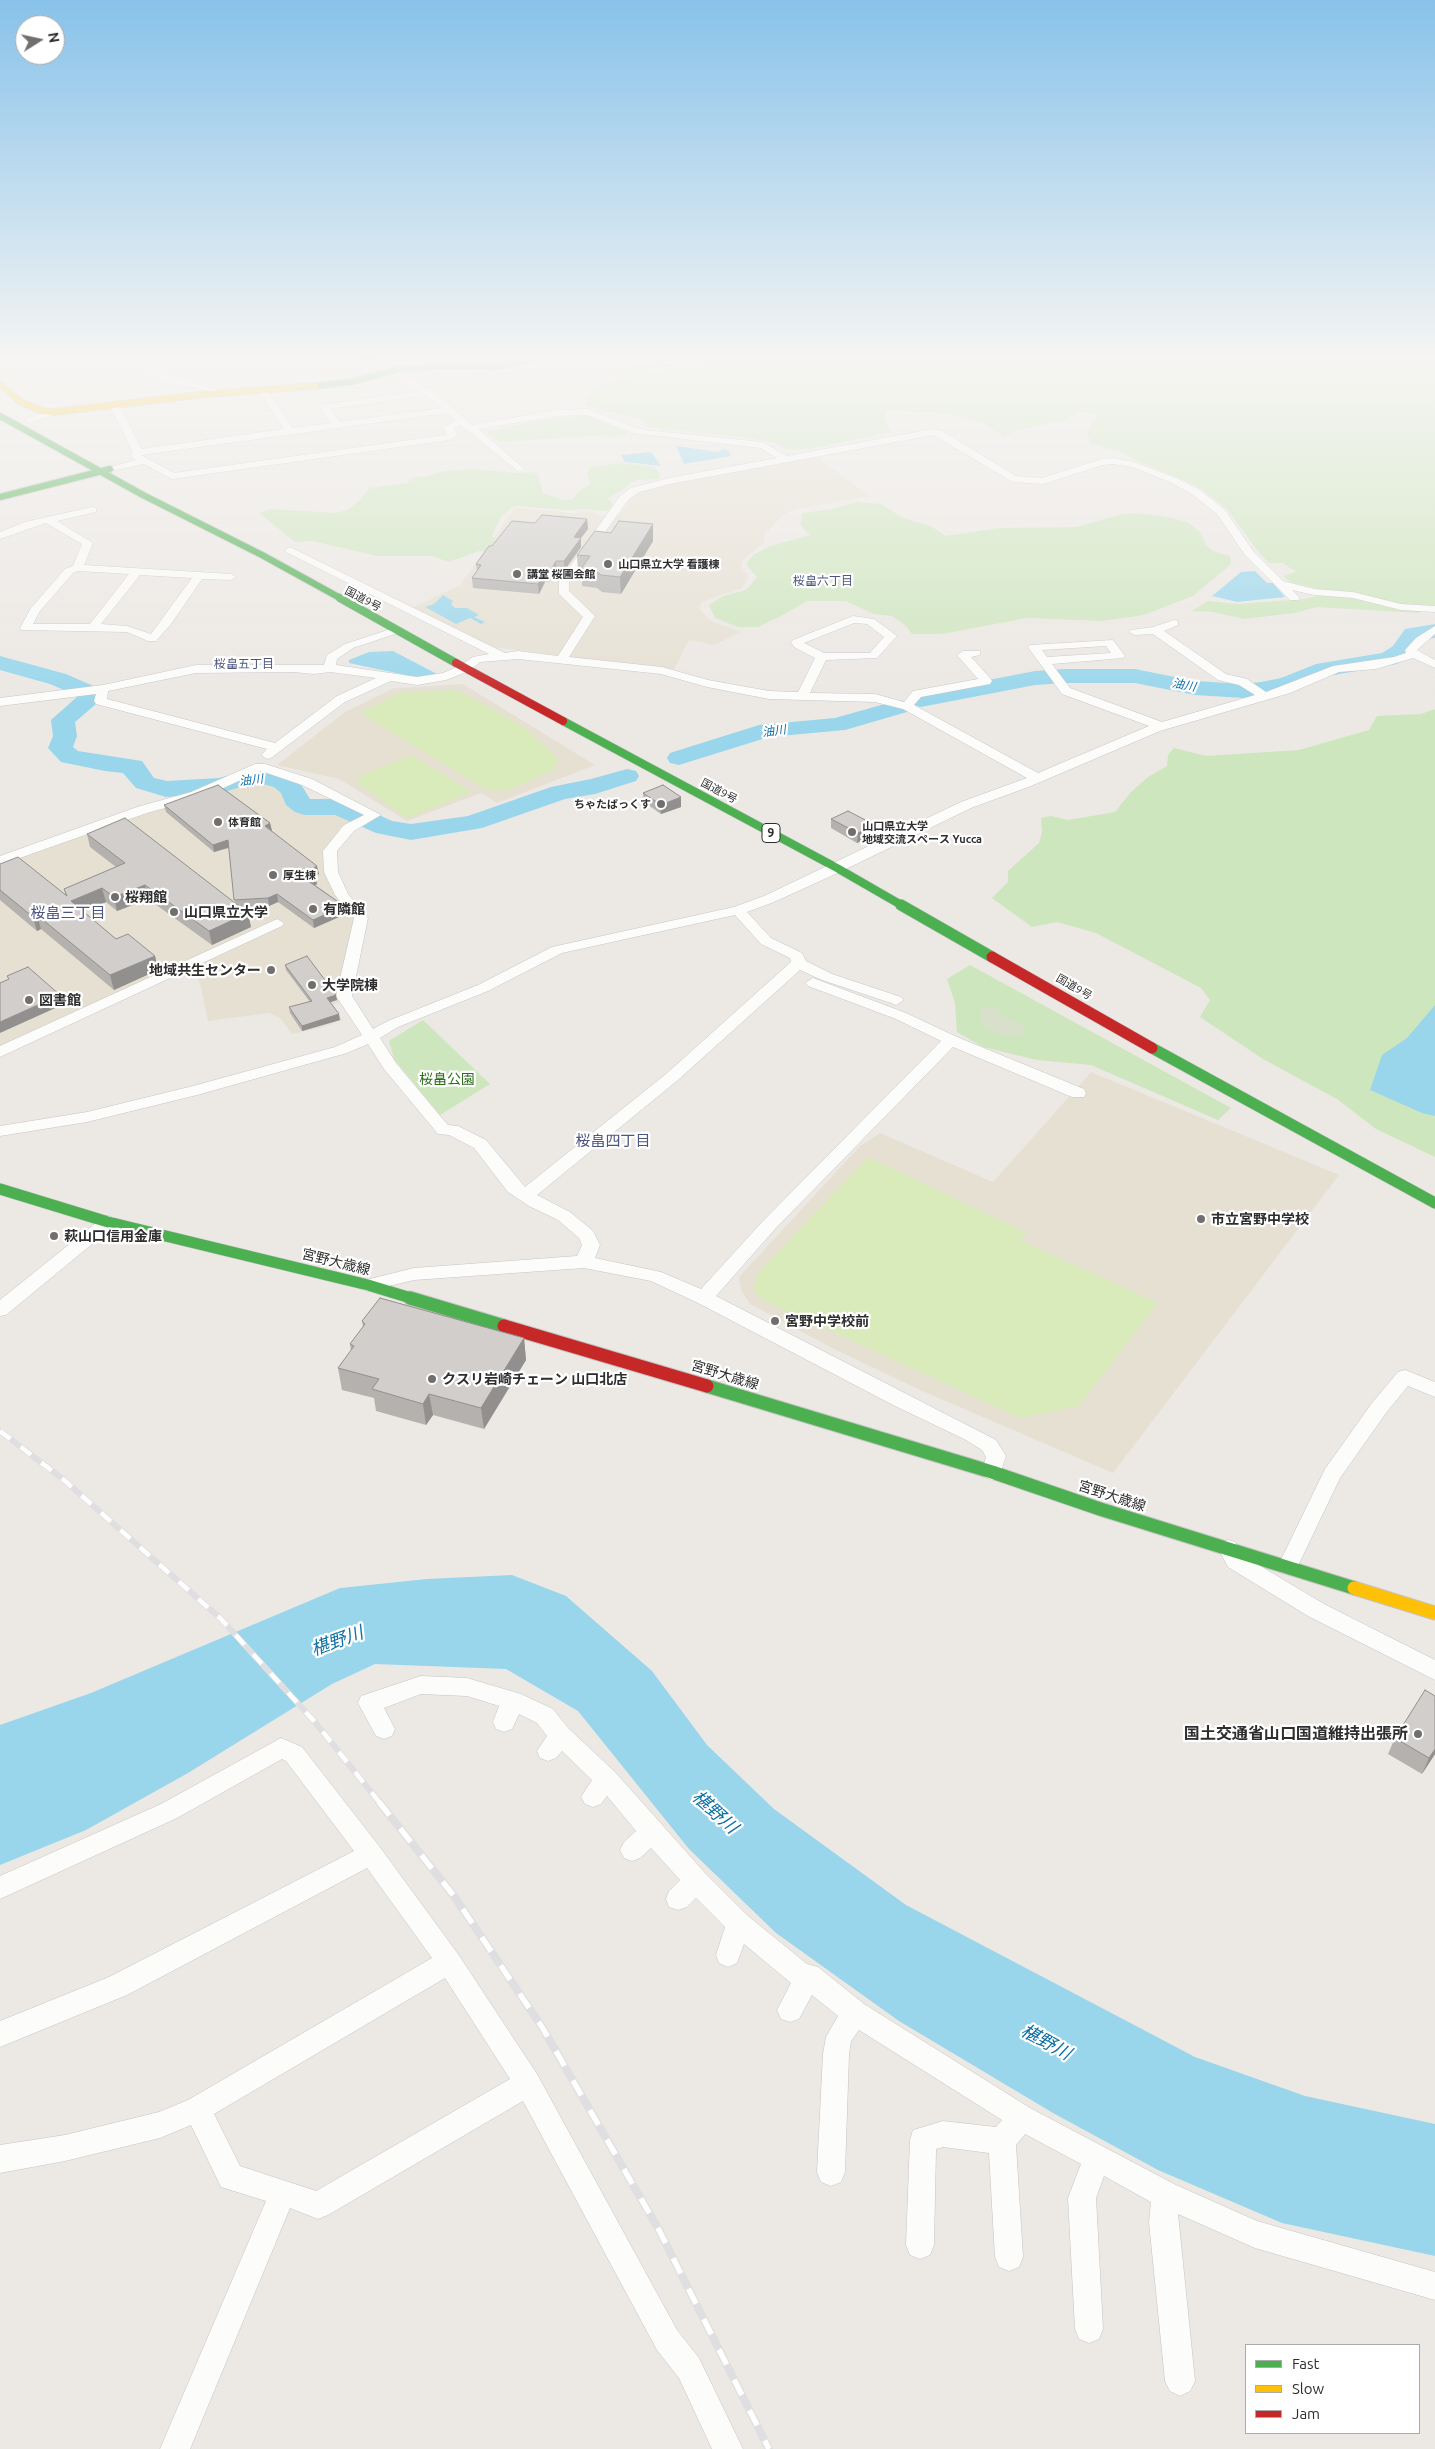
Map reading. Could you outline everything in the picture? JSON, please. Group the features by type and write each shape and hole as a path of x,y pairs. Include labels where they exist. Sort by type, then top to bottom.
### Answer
{"main road":[{"path":"0,490 81,474"},
{"path":"0,498 86,474"},
{"name":"国道9号","path":"104,474 262,554 464,668 837,868 1114,1027 1435,1203"},
{"name":"国道9号","path":"130,474 415,626"},
{"path":"472,657 494,669"},
{"path":"835,852 856,864"},
{"name":"宮野大歳線","path":"0,1189 108,1222 368,1285 992,1472 1100,1509 1435,1613"}],"street":[{"path":"169,474 172,476 184,474"},
{"path":"562,659 589,616 564,592 564,582 624,498 634,490 647,485 706,474"},
{"path":"1005,474 1013,479 1043,481 1064,474"},
{"path":"1157,474 1173,480 1212,504 1228,520 1249,553 1294,598"},
{"path":"0,536 29,524 92,510"},
{"path":"48,520 88,542 77,568"},
{"path":"290,550 502,656"},
{"path":"199,575 167,622 152,640 127,629 93,627 26,628 35,610 69,571 77,568 137,572 199,575 231,577"},
{"path":"93,627 137,572"},
{"path":"1282,584 1314,592 1353,595 1401,607 1435,609"},
{"path":"853,619 870,621 891,636 873,656 822,657 798,645 797,642 853,619"},
{"path":"1135,632 1155,630 1174,623"},
{"path":"1413,654 1411,650 1420,640 1435,629"},
{"path":"330,668 331,657 350,646 397,630"},
{"path":"1155,630 1222,677 1243,682 1264,696"},
{"path":"1044,661 1119,656 1109,642 1034,647 1044,661 1066,690 1160,726"},
{"path":"907,706 917,694 986,681 957,655 976,653"},
{"path":"0,1131 87,1116 198,1090 341,1050 371,1037 394,1024 483,988 557,950 738,910 769,899 837,868 856,864 966,805 1037,778 1160,726 1264,696 1337,669 1376,666 1413,654 1435,664"},
{"path":"0,708 6,701 103,690 196,669 293,668 314,670 330,668 417,681 446,676 464,668 472,657 502,656 562,659 662,671 707,683 769,695 875,698 907,706 1037,778"},
{"path":"802,696 811,675 822,657"},
{"path":"260,767 259,762 275,748 341,699 387,678"},
{"path":"103,690 100,701 275,748"},
{"path":"0,861 142,810 196,795 260,767 307,782 374,815 349,828 330,851 331,872 342,895 361,918 344,996 390,1066 434,1121 444,1130 452,1130 480,1144 514,1188 525,1196 564,1216 587,1235 590,1245 584,1262"},
{"path":"738,910 766,941 797,956 799,963 827,977 896,1000"},
{"path":"0,1052 277,923"},
{"path":"525,1196 672,1077 799,963"},
{"path":"812,983 901,1016 951,1040 1078,1093"},
{"path":"704,1298 768,1225 951,1040"},
{"path":"0,1310 108,1222"},
{"path":"368,1285 414,1274 584,1262 655,1276 704,1298 902,1401 971,1434 988,1445 996,1456 992,1472"},
{"path":"1288,1566 1332,1474 1379,1408 1405,1377 1435,1390"},
{"path":"1228,1548 1235,1561 1316,1610 1435,1671"},
{"path":"384,1729 369,1704 421,1685 467,1687 513,1701 544,1716 554,1744 607,1779 696,1881 739,1924 808,1980"},
{"path":"504,1722 513,1701"},
{"path":"0,1892 169,1811 281,1748 294,1754 371,1854 448,1962 528,2083 667,2340 689,2368 728,2449"},
{"path":"593,1797 607,1779"},
{"path":"632,1850 652,1832"},
{"path":"0,2034 118,1986 371,1854"},
{"path":"678,1899 696,1881"},
{"path":"728,1955 739,1924"},
{"path":"0,2159 66,2148 160,2126 197,2109 448,1962"},
{"path":"790,2010 809,1976 855,2012 1021,2117 1166,2195 1255,2234 1435,2286"},
{"path":"831,2172 836,2054 839,2037 855,2012"},
{"path":"197,2109 231,2178 283,2192 318,2205 528,2083"},
{"path":"1009,2256 1002,2141 1021,2117"},
{"path":"920,2245 922,2140 943,2134 1002,2141"},
{"path":"1089,2329 1082,2198 1097,2158"},
{"path":"175,2449 283,2192"},
{"path":"1166,2195 1162,2222 1180,2380"}],"shaded area":[{"name":"山口県立大学 看護棟","path":"722,474 840,474 870,496 797,509 784,514 764,535 764,543 743,560 741,568 749,576 741,589 701,603 699,609 711,621 741,632 714,645 689,640 674,669 669,670 493,647 469,638 412,608 460,585 515,508 575,513 583,511 594,512 600,516 619,515 633,496 653,487"},
{"path":"463,684 595,765 497,803 481,793 407,821 339,779 277,765 345,712 394,688"},
{"name":"山口県立大学","path":"262,777 281,782 289,789 291,801 300,807 332,808 348,811 358,817 340,828 337,835 323,851 324,866 340,903 358,921 343,983 331,987 340,999 338,1003 332,1005 343,1020 320,1028 292,1034 280,1018 269,1013 208,1021 201,987 193,967 0,1048 0,865 245,778"},
{"path":"1091,1072 1339,1175 1113,1473 920,1390 832,1348 750,1304 741,1290 739,1277 860,1146 880,1133 993,1182"}],"green space":[{"path":"432,474 538,474 543,493 564,500 573,499 578,492 591,484 587,475 659,474 659,479 637,480 630,483 627,487 607,499 612,502 612,507 606,511 517,506 511,508 501,517 492,536 497,541 566,559 479,551 449,562 432,556 377,556 312,541 295,542 259,513 270,509 336,513 347,510 360,500 369,488 406,483 416,476 423,477"},
{"path":"1169,474 1435,474 1435,607 1428,606 1419,613 1317,607 1295,613 1244,619 1212,612 1192,611 1208,601 1238,604 1304,599 1321,595 1315,588 1290,582 1283,576 1296,572 1283,563 1269,563 1260,554 1227,509 1197,486"},
{"path":"857,502 881,504 903,518 931,526 945,536 999,528 1076,527 1122,514 1136,513 1168,517 1187,522 1200,532 1206,545 1213,551 1230,556 1231,564 1193,596 1144,615 1102,621 1027,618 942,634 912,634 906,626 892,616 874,614 846,601 807,601 758,627 738,627 715,618 709,605 723,596 746,590 757,577 746,564 753,555 770,546 810,535 800,525 802,513 832,509"},
{"path":"457,690 522,726 558,758 555,769 506,791 485,789 360,713 402,692"},
{"path":"1435,709 1435,1157 1376,1129 1337,1099 1263,1059 1200,1017 1210,1000 1201,988 1096,933 1057,922 1032,927 992,898 1008,882 1008,871 1039,843 1042,832 1041,818 1051,816 1068,820 1115,812 1131,792 1148,777 1167,766 1168,755 1174,748 1206,756 1299,750 1369,730 1377,716 1421,714"},
{"path":"411,755 472,792 407,818 359,784 358,777"},
{"path":"970,965 1231,1108 1218,1120 1091,1065 1037,1060 983,1047 957,1032 955,1003 947,979"},
{"path":"991,1006 1005,1017 1027,1028 1022,1035 1008,1036 987,1029 980,1021 981,1009"},
{"name":"桜畠公園","path":"423,1020 490,1084 440,1115 394,1059 389,1041"},
{"path":"868,1157 1027,1233 1020,1240 1158,1303 1079,1406 1020,1418 761,1299 753,1288 758,1273"}],"water":[{"path":"1255,571 1267,583 1273,583 1285,597 1237,602 1212,596 1241,572"},
{"path":"443,595 453,601 451,604 455,608 467,608 479,615 474,617 485,622 481,624 470,618 456,624 425,607 434,604"},
{"path":"393,651 437,674 415,677 349,663 349,660 369,652"},
{"path":"1435,1005 1435,1116 1422,1113 1370,1090 1382,1055 1407,1038"},
{"name":"椹野川","path":"512,1575 566,1596 652,1671 707,1745 774,1809 906,1905 1195,2057 1305,2096 1435,2124 1435,2256 1282,2223 1158,2170 1053,2113 899,2021 776,1933 689,1849 578,1711 506,1669 375,1664 332,1684 188,1773 86,1830 0,1865 0,1725 91,1693 340,1588 427,1579"}],"building":[{"path":"542,515 587,519 574,537 581,538 564,561 556,561 549,573 545,572 538,584 472,578 481,565 476,564 489,546 492,546 512,521 535,523"},
{"path":"619,521 653,524 620,577 601,575 596,571 581,569 590,556 577,555 595,531 611,533"},
{"path":"218,785 270,823 265,826 317,866 308,871 316,876 307,880 344,906 313,920 277,894 268,898 234,900 228,840 213,845 164,805"},
{"path":"663,785 681,797 661,805 643,793"},
{"path":"848,811 875,825 858,833 831,819"},
{"path":"125,818 248,913 209,931 145,885 114,897 102,888 71,901 116,939 128,934 155,956 110,975 37,915 33,917 0,890 0,864 18,857 67,896 64,889 125,863 87,834"},
{"name":"大学院棟","path":"307,956 336,995 327,998 339,1014 302,1026 289,1007 312,1001 285,965"},
{"name":"図書館","path":"28,967 60,995 0,1022 0,983 9,979 7,976"},
{"name":"クスリ岩崎チェーン 山口北店","path":"380,1298 524,1338 481,1408 429,1394 423,1404 372,1389 379,1379 338,1368 354,1346 350,1344 365,1324 362,1321"},
{"name":"国土交通省山口国道維持出張所","path":"1425,1690 1435,1696 1435,1749 1429,1758 1395,1738"}],"waterway":[{"name":"油川","path":"921,700 976,691 1035,678 1065,676 1135,676 1195,688 1244,691 1261,689 1288,683 1316,671 1389,659 1401,651 1413,634 1435,631"},
{"name":"油川","path":"0,663 58,679 90,693 91,698 63,720 65,736 60,748 70,757 105,764 133,766 136,774 145,783 166,789 221,785 245,778 265,776 283,782 293,791 295,800 304,807 336,807 351,811 385,828 411,832 473,823 560,792 595,786 627,776"},
{"name":"油川","path":"679,758 767,730 837,725 899,707"}],"railway":[{"path":"0,1431 64,1480 221,1619 314,1721 380,1803"},
{"path":"379,1802 454,1896 542,2027 659,2230 769,2449"}],"traffic: fast":[{"path":"0,497 89,474"},
{"path":"106,474 262,555 456,663"},
{"path":"563,721 837,868 992,957"},
{"path":"1152,1048 1435,1203"},
{"path":"0,1189 108,1222 368,1285 504,1326"},
{"path":"707,1386 992,1472 1100,1509 1354,1588"}],"traffic: slow":[{"path":"1354,1588 1435,1613"}],"traffic: jam":[{"path":"456,663 563,721"},
{"path":"992,957 1152,1048"},
{"path":"504,1326 707,1386"}],"place":[{"name":"山口県立大学 看護棟","path":"608,564"},
{"name":"講堂 桜圃会館","path":"517,574"},
{"name":"ちゃたばっくす","path":"661,804"},
{"name":"体育館","path":"218,822"},
{"name":"山口県立大学 地域交流スペース Yucca","path":"852,832"},
{"name":"厚生棟","path":"273,875"},
{"name":"桜翔館","path":"115,897"},
{"name":"有隣館","path":"313,909"},
{"name":"山口県立大学","path":"174,912"},
{"name":"地域共生センター","path":"271,970"},
{"name":"大学院棟","path":"312,985"},
{"name":"図書館","path":"29,1000"},
{"name":"市立宮野中学校","path":"1201,1219"},
{"name":"萩山口信用金庫","path":"54,1236"},
{"name":"宮野中学校前","path":"775,1321"},
{"name":"クスリ岩崎チェーン 山口北店","path":"432,1379"},
{"name":"国土交通省山口国道維持出張所","path":"1418,1734"}],"district":[{"name":"桜畠六丁目","path":"823,581"},
{"name":"桜畠五丁目","path":"244,664"},
{"name":"桜畠三丁目","path":"68,913"},
{"name":"桜畠四丁目","path":"613,1141"}]}
